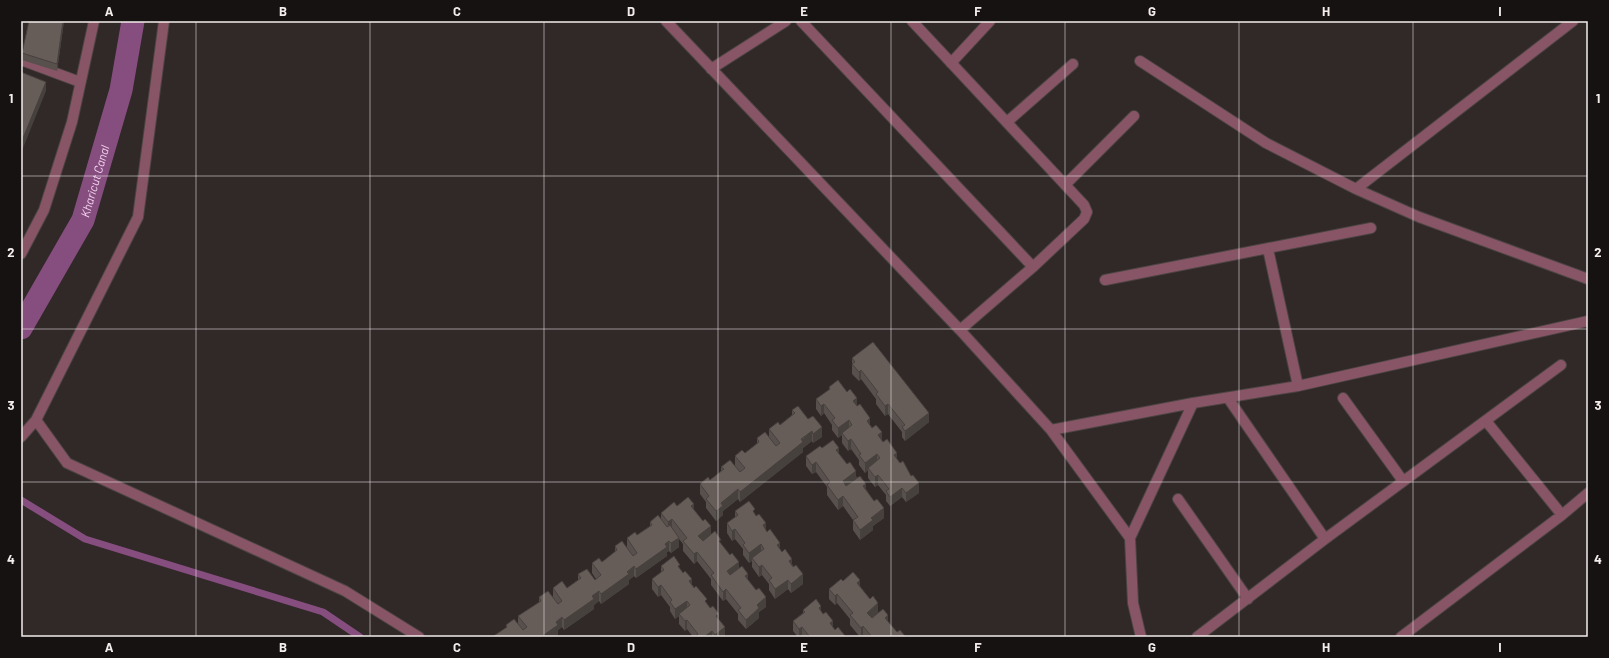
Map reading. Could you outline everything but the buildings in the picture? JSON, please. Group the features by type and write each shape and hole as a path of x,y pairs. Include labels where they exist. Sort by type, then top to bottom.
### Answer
{"street":[{"path":"21,254 44,210 72,122 94,21"},
{"path":"21,438 36,420 138,217 164,21"},
{"path":"666,21 960,330 1051,430 1130,538"},
{"path":"711,69 786,21"},
{"path":"801,21 1032,267"},
{"path":"912,21 1084,205 1087,212 1084,218 1032,267 960,330"},
{"path":"951,62 990,21"},
{"path":"1356,189 1573,21"},
{"path":"21,60 80,82"},
{"path":"1140,61 1266,143 1356,189 1419,217 1588,279"},
{"path":"1006,122 1072,64"},
{"path":"1066,186 1134,116"},
{"path":"1105,280 1371,228"},
{"path":"1268,249 1298,386"},
{"path":"1051,430 1193,403 1298,386 1588,321"},
{"path":"1197,637 1325,539 1561,365"},
{"path":"1228,398 1325,539"},
{"path":"1343,398 1403,481"},
{"path":"1140,637 1134,603 1130,538 1193,403"},
{"path":"36,420 67,463 345,592 419,637"},
{"path":"1486,421 1562,515"},
{"path":"1401,637 1562,515 1588,493"},
{"path":"1178,499 1248,599"}],"waterway":[{"name":"Kharicut Canal","path":"21,328 83,220 121,90 133,21"},
{"path":"21,500 85,539 323,612 360,637"}]}
